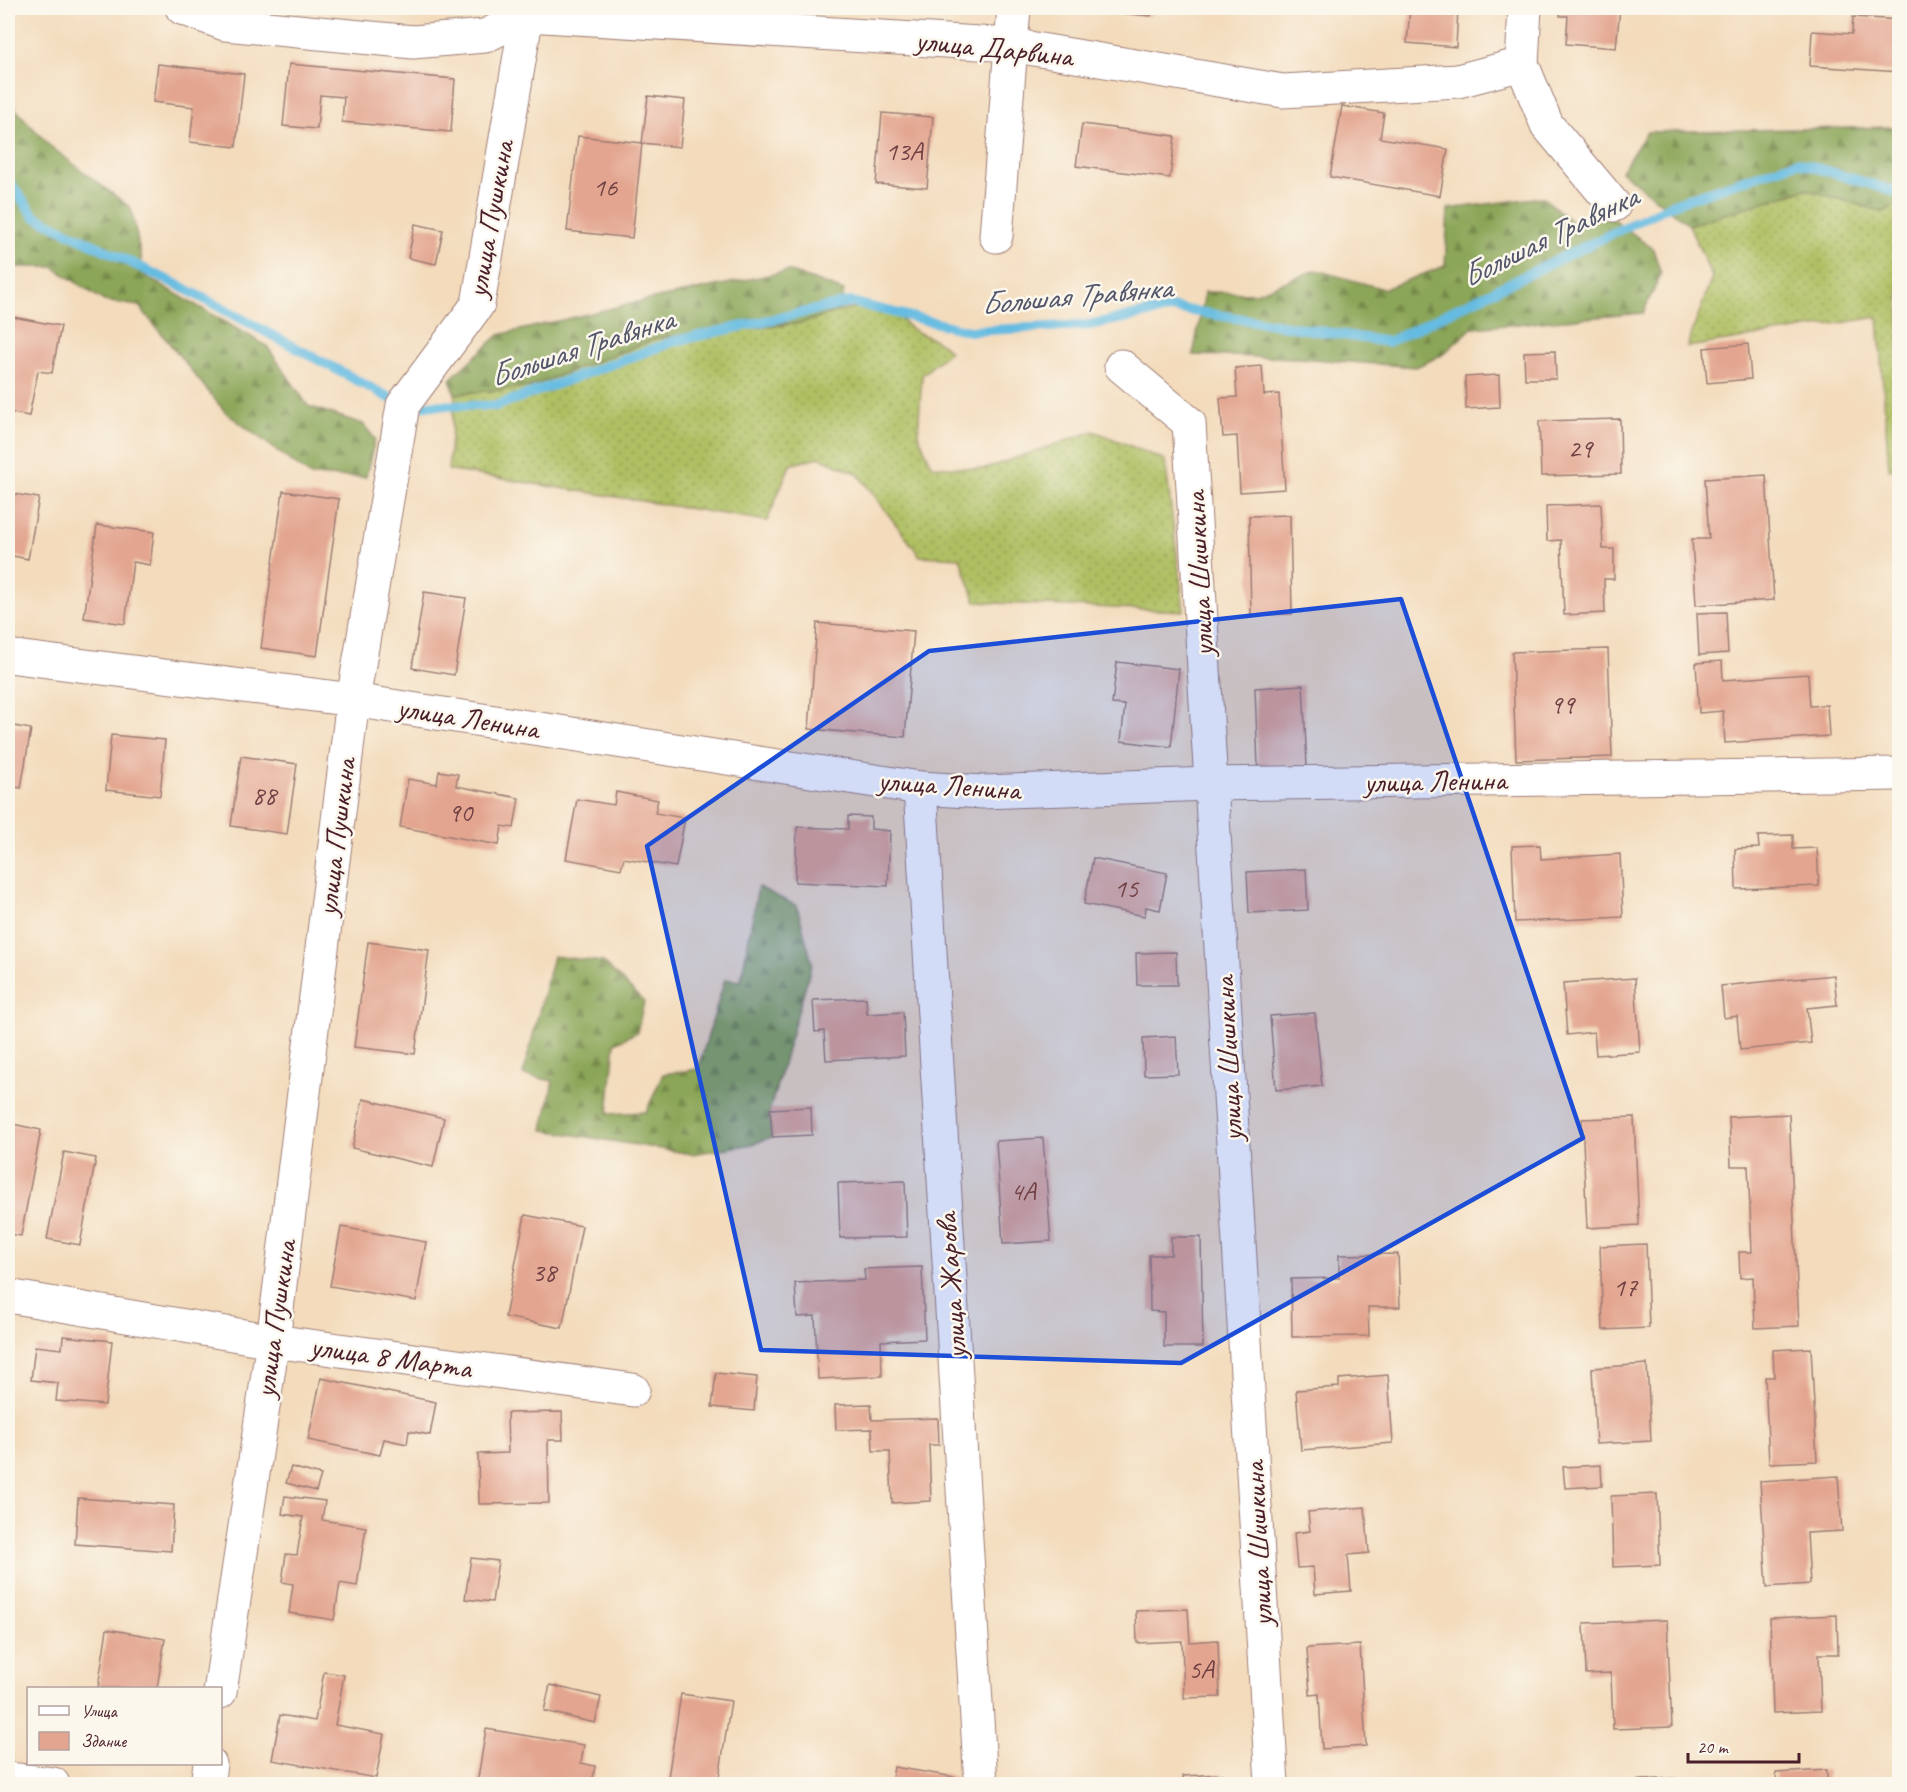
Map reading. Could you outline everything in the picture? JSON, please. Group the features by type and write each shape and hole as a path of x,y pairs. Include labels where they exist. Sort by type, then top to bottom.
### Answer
{"street":[{"name":"улица Дарвина","path":"182,8 225,24 413,42 485,36 528,11 1011,45 1283,91 1458,81 1522,63"},
{"path":"996,236 1014,8"},
{"path":"1526,8 1522,63 1547,125 1614,205"},
{"name":"улица Пушкина","path":"221,1687 273,1341 353,700 404,405 478,304 517,64 528,11"},
{"name":"улица Шишкина","path":"1121,366 1190,423 1272,1785"},
{"name":"улица Ленина","path":"8,656 353,700 920,788 984,792 1211,784 1899,774"},
{"name":"улица Жарова","path":"920,788 981,1785"},
{"name":"улица 8 Марта","path":"8,1296 273,1341 633,1390"},
{"path":"207,1785 210,1765"},
{"path":"8,1779 53,1785"}],"highlighted area":[{"path":"1401,599 1583,1138 1181,1363 761,1350 647,846 929,651"}],"green space":[{"path":"8,101 50,146 131,208 145,276 267,346 308,406 363,424 375,439 366,477 311,476 225,412 139,306 104,301 53,267 8,267"},
{"path":"1899,127 1899,204 1883,212 1806,189 1689,225 1621,171 1647,132"},
{"path":"1806,189 1883,212 1899,204 1899,468 1889,469 1878,317 1687,347 1712,277 1689,225"},
{"path":"1543,197 1572,222 1607,214 1653,249 1661,274 1643,313 1472,328 1442,355 1416,367 1298,358 1193,355 1205,292 1256,293 1316,270 1384,289 1445,266 1448,209"},
{"path":"788,271 844,291 839,311 801,323 657,338 529,387 455,394 450,379 499,335 634,303"},
{"path":"860,307 900,317 911,329 937,341 950,351 922,375 918,434 932,466 984,469 1094,431 1165,460 1184,611 976,602 960,558 920,556 857,473 819,457 790,465 767,521 448,470 455,394 529,387 657,338 801,323"},
{"path":"758,887 797,906 812,963 770,1109 772,1137 753,1144 692,1154 543,1130 553,1081 523,1075 553,956 603,962 644,1002 637,1032 615,1043 608,1114 646,1112 663,1074 698,1069 725,979 741,981"}],"building":[{"path":"893,8 937,8 936,13"},
{"path":"1094,8 1151,8 1151,16 1094,11"},
{"path":"1410,8 1458,8 1456,47 1407,43"},
{"path":"1561,8 1620,8 1616,48 1566,44 1568,16 1560,16"},
{"path":"1853,17 1900,20 1900,72 1810,66 1812,31 1852,34"},
{"path":"158,64 244,74 236,147 190,142 194,107 153,102"},
{"path":"289,64 455,79 451,132 342,122 344,97 320,95 317,129 283,126"},
{"path":"648,96 685,100 680,147 642,143"},
{"path":"1342,106 1384,113 1380,138 1448,149 1440,196 1330,177"},
{"path":"882,113 933,117 927,188 876,184"},
{"path":"1082,124 1175,136 1170,178 1076,166"},
{"path":"578,136 642,143 632,238 567,231"},
{"path":"415,224 443,230 436,264 408,258"},
{"path":"8,316 61,326 52,373 38,371 29,416 8,412"},
{"path":"1748,344 1751,379 1707,383 1704,348"},
{"path":"1555,351 1556,379 1525,379 1524,352"},
{"path":"1262,366 1264,395 1279,394 1285,489 1240,492 1237,436 1223,437 1220,398 1237,397 1235,368"},
{"path":"1499,375 1500,407 1466,409 1465,377"},
{"path":"1620,419 1621,474 1541,476 1539,421"},
{"path":"1766,475 1774,600 1696,605 1692,539 1709,539 1705,479"},
{"path":"283,491 339,499 317,656 261,648"},
{"path":"8,493 39,498 28,559 8,555"},
{"path":"1601,504 1603,549 1614,549 1614,579 1604,579 1605,613 1564,615 1561,540 1547,541 1546,506"},
{"path":"1290,515 1292,614 1251,615 1249,516"},
{"path":"97,525 154,532 150,565 133,562 125,624 84,618"},
{"path":"424,592 466,598 454,675 412,668"},
{"path":"1726,612 1728,653 1699,655 1697,613"},
{"path":"817,623 914,631 905,737 809,729"},
{"path":"1608,649 1612,757 1516,760 1512,652"},
{"path":"1722,661 1723,680 1808,674 1810,706 1827,705 1829,736 1725,743 1723,711 1699,713 1696,663"},
{"path":"1117,662 1179,669 1171,747 1121,741 1125,705 1112,704"},
{"path":"1303,685 1307,766 1258,768 1255,688"},
{"path":"8,725 31,729 21,788 8,786"},
{"path":"111,735 165,740 160,796 106,790"},
{"path":"241,756 297,764 287,834 231,826"},
{"path":"439,771 458,774 456,786 519,798 514,828 502,826 499,845 400,827 408,779 437,784"},
{"path":"616,792 658,800 655,813 685,818 676,867 624,858 621,869 566,859 577,799 614,805"},
{"path":"848,816 871,817 871,829 890,831 888,886 795,882 797,827 848,829"},
{"path":"1793,835 1793,849 1817,848 1819,886 1736,889 1735,849 1759,848 1758,836"},
{"path":"1540,845 1541,859 1620,854 1623,917 1515,922 1512,846"},
{"path":"1093,858 1167,873 1160,910 1146,907 1145,916 1084,904"},
{"path":"1306,869 1308,910 1249,913 1247,872"},
{"path":"368,942 429,950 415,1054 354,1047"},
{"path":"1176,952 1177,985 1137,985 1136,953"},
{"path":"1834,975 1837,1005 1807,1008 1811,1043 1740,1050 1737,1016 1724,1018 1721,986"},
{"path":"1635,978 1640,1052 1596,1055 1594,1032 1567,1035 1563,983"},
{"path":"866,998 867,1014 903,1012 905,1056 826,1060 824,1031 815,1032 813,1000"},
{"path":"1315,1013 1322,1086 1276,1090 1270,1016"},
{"path":"1176,1036 1178,1074 1144,1075 1143,1038"},
{"path":"363,1099 444,1118 433,1167 352,1148"},
{"path":"811,1107 812,1135 772,1137 770,1109"},
{"path":"1789,1114 1799,1326 1755,1328 1753,1277 1740,1278 1739,1252 1752,1252 1748,1166 1731,1166 1729,1117"},
{"path":"1634,1117 1639,1225 1587,1228 1582,1119"},
{"path":"8,1123 41,1130 21,1236 8,1234"},
{"path":"1043,1138 1051,1241 1003,1244 996,1141"},
{"path":"64,1152 96,1158 80,1245 47,1239"},
{"path":"905,1181 907,1237 840,1238 838,1183"},
{"path":"525,1215 582,1226 562,1328 505,1317"},
{"path":"341,1227 426,1242 416,1301 330,1286"},
{"path":"1171,1237 1201,1237 1203,1347 1164,1347 1164,1312 1150,1311 1149,1255 1171,1255"},
{"path":"1646,1244 1649,1328 1603,1330 1600,1246"},
{"path":"1398,1254 1400,1307 1368,1307 1369,1336 1292,1337 1291,1279 1339,1278 1339,1255"},
{"path":"922,1267 925,1339 881,1341 882,1376 818,1379 815,1316 797,1317 795,1283 865,1280 864,1269"},
{"path":"63,1336 112,1341 105,1405 56,1401 58,1383 31,1380 35,1346 62,1349"},
{"path":"1811,1348 1817,1461 1769,1463 1765,1377 1774,1377 1773,1350"},
{"path":"1647,1364 1651,1441 1596,1444 1592,1368"},
{"path":"716,1373 757,1377 754,1411 712,1407"},
{"path":"1388,1375 1393,1443 1301,1450 1296,1390 1339,1387 1339,1379"},
{"path":"321,1378 436,1402 430,1435 409,1431 407,1444 384,1439 380,1455 308,1440"},
{"path":"871,1404 872,1420 938,1418 939,1445 929,1445 931,1501 892,1503 890,1451 873,1451 872,1429 836,1430 835,1405"},
{"path":"562,1412 563,1440 548,1440 549,1503 479,1504 478,1454 508,1453 507,1413"},
{"path":"1601,1465 1602,1486 1565,1488 1563,1467"},
{"path":"291,1467 321,1475 316,1491 286,1483"},
{"path":"1838,1476 1842,1531 1807,1533 1810,1584 1767,1587 1760,1481"},
{"path":"1657,1494 1660,1565 1613,1567 1611,1496"},
{"path":"285,1496 325,1501 322,1520 366,1527 357,1586 340,1583 334,1620 289,1613 293,1584 282,1582 286,1554 297,1555 303,1517 282,1514"},
{"path":"78,1498 174,1505 171,1551 75,1544"},
{"path":"1365,1507 1369,1553 1348,1555 1351,1591 1315,1594 1313,1567 1297,1568 1294,1533 1310,1531 1308,1512"},
{"path":"471,1558 498,1561 492,1602 465,1599"},
{"path":"1188,1609 1190,1642 1218,1640 1220,1697 1184,1698 1182,1641 1137,1643 1136,1611"},
{"path":"1837,1615 1838,1654 1819,1654 1821,1711 1773,1713 1770,1618"},
{"path":"1667,1620 1672,1727 1613,1729 1611,1673 1586,1674 1584,1623"},
{"path":"107,1629 165,1639 157,1687 98,1687"},
{"path":"1360,1645 1366,1746 1322,1749 1319,1694 1310,1695 1307,1648"},
{"path":"324,1672 344,1675 335,1725 384,1734 376,1778 272,1760 280,1715 315,1721"},
{"path":"550,1685 601,1697 595,1723 544,1711"},
{"path":"681,1694 731,1701 718,1784 667,1784"},
{"path":"486,1729 584,1745 581,1763 595,1766 592,1784 477,1784"},
{"path":"894,1767 955,1777 954,1784 891,1784"},
{"path":"1827,1770 1827,1784 1777,1784 1776,1773"},
{"path":"1222,1774 1222,1784 1184,1784 1183,1776"},
{"path":"1674,1778 1674,1784 1627,1784 1627,1781"}],"waterway":[{"name":"Большая Травянка","path":"8,180 34,216 182,287 403,405 496,406 675,341 851,302 969,331 1088,325 1173,308 1388,342 1673,204 1797,162 1900,193"}]}
